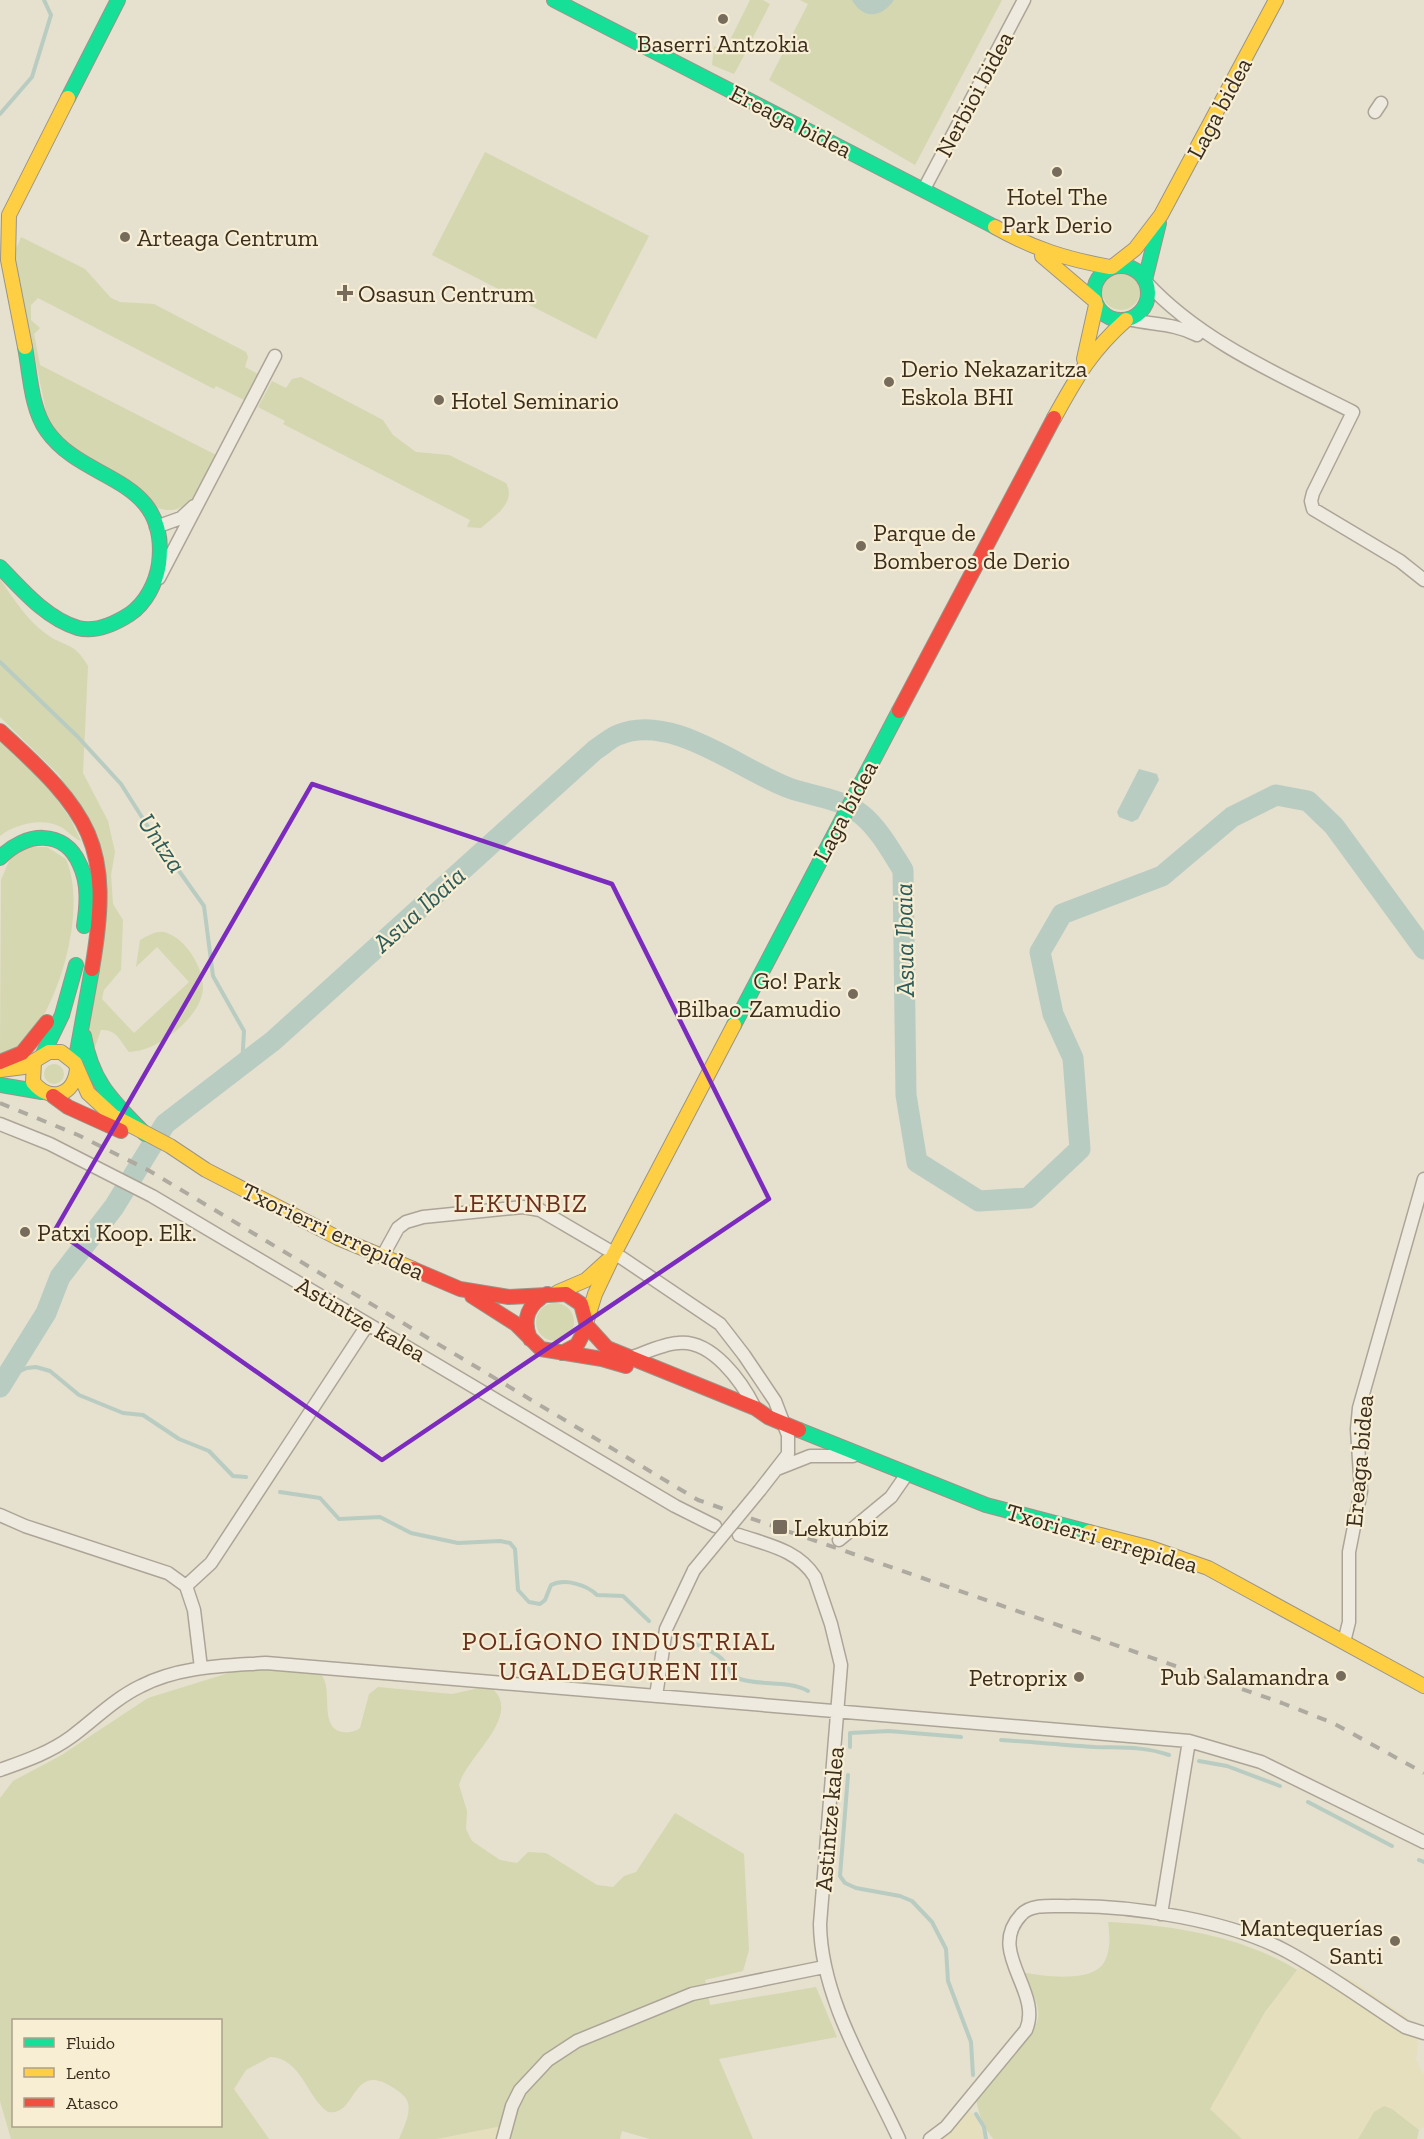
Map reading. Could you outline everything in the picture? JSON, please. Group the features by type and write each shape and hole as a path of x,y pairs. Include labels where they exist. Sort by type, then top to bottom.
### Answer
{"main road":[{"path":"0,567 48,613 81,629 102,628 131,615 153,589 159,566 159,537 147,508 128,485 63,449 43,425 37,409 8,260 9,215 118,0"},
{"name":"Ereaga bidea","path":"554,0 1027,244"},
{"name":"Laga bidea","path":"1111,267 1135,249 1161,215 1276,0"},
{"name":"Laga bidea","path":"1146,281 1161,215"},
{"path":"1027,244 1065,259 1111,267 1131,267 1146,281 1146,302 1141,311 1127,319 1108,317 1096,303 1027,244"},
{"path":"1096,303 1096,282 1111,267"},
{"name":"Laga bidea","path":"1080,371 1096,303"},
{"name":"Laga bidea","path":"587,1323 595,1294 614,1254 840,820 1080,371 1099,344 1127,319"},
{"path":"0,731 40,766 78,811 93,846 100,872 101,898 81,1012 76,1081 69,1091 47,1094 36,1088 32,1076 58,1024 73,981 86,904 79,862 62,843 38,836 24,838 12,844 0,858"},
{"path":"0,1062 10,1061 32,1043 73,981"},
{"path":"81,1012 86,1051 95,1077 107,1097 144,1137"},
{"path":"0,1070 12,1071 39,1058 61,1052 76,1066"},
{"name":"Txorierri errepidea","path":"76,1066 88,1093 97,1103 144,1137 338,1238 460,1289 503,1315 548,1352 613,1361 747,1413 784,1422 907,1474 1017,1514 1183,1558 1231,1579 1424,1686"},
{"name":"Txorierri errepidea","path":"0,1084 47,1094 68,1107 144,1137"},
{"path":"531,1339 526,1325 528,1311 537,1299 586,1280 614,1254"},
{"name":"Txorierri errepidea","path":"460,1289 509,1297 554,1292 566,1294 581,1304 587,1323 608,1348 755,1408 768,1417"},
{"path":"562,1353 577,1345 587,1323"}],"street":[{"name":"Nerbioi bidea","path":"924,189 1024,0"},
{"path":"1146,281 1171,309 1237,350 1353,412 1313,493 1311,501 1313,510 1400,561 1424,580"},
{"path":"1127,319 1183,327 1215,344 1237,350"},
{"path":"153,589 275,356"},
{"path":"156,527 181,518 204,493"},
{"name":"Astintze kalea","path":"0,1124 50,1144 138,1189 675,1506 715,1527"},
{"name":"Ereaga bidea","path":"1344,1642 1349,1622 1348,1552 1360,1491 1357,1429 1359,1408 1424,1179"},
{"path":"382,1257 398,1228 406,1222 423,1217 523,1207 540,1210 614,1254 720,1324 775,1401 789,1440 788,1454 694,1570 666,1629 656,1696"},
{"path":"186,1586 211,1563 368,1324"},
{"path":"629,1358 677,1342 693,1342 708,1350 743,1385 755,1408"},
{"path":"776,1470 810,1456 840,1454 868,1457"},
{"path":"839,1540 891,1497 907,1474"},
{"path":"0,1515 25,1526 168,1572 186,1586 194,1610 201,1668"},
{"name":"Astintze kalea","path":"739,1535 800,1557 815,1577 840,1656 838,1712 820,1924 824,1967 830,1988 899,2139"},
{"path":"0,1770 38,1756 69,1738 109,1705 141,1686 170,1674 201,1668 266,1663 1189,1741 1261,1762 1424,1842"},
{"path":"1161,1914 1189,1741"},
{"path":"930,2139 946,2127 1018,2041 1030,2021 1028,2002 1010,1955 1012,1928 1022,1913 1036,1907 1070,1911 1113,1907 1161,1914 1230,1929 1285,1950 1405,2027 1424,2033"},
{"path":"503,2139 512,2106 520,2090 548,2060 577,2041 692,1994 824,1967"}],"highlighted area":[{"path":"312,784 612,884 769,1199 382,1460 55,1230"}],"shaded area":[{"path":"852,0 894,0 884,10 867,14"},
{"path":"1139,769 1157,774 1159,780 1138,819 1132,822 1119,817 1117,812"},
{"path":"1305,1960 1354,1981 1405,2016 1419,2029 1416,2060 1424,2076 1424,2126 1419,2130 1388,2107 1374,2112 1358,2139 1242,2139 1210,2109 1265,2012"},
{"path":"965,2107 977,2118 985,2139 935,2139"},
{"path":"501,2128 508,2139 436,2139"}],"green space":[{"path":"750,0 763,0 770,4 748,47 731,38"},
{"path":"800,0 1002,0 915,165 769,80 808,4"},
{"path":"728,43 746,52 734,74 712,65 714,46 724,51"},
{"path":"485,152 649,236 596,339 432,255"},
{"path":"21,237 85,269 111,298 120,302 154,304 246,352 248,357 245,367 258,374 244,400 216,386 214,389 38,298 31,305 31,320 40,328 34,334 40,365 216,455 194,496 178,509 168,510 156,507 67,444 48,422 14,253"},
{"path":"1121,272 1134,278 1140,291 1134,304 1121,310 1108,304 1102,291 1108,278"},
{"path":"301,377 383,420 393,435 416,452 449,455 506,483 509,497 506,503 498,514 481,528 467,527 470,520 283,424 285,421 258,407 272,381 286,388 292,379"},
{"path":"0,579 38,628 73,648 88,666 83,773 108,821 115,852 111,875 113,904 123,920 121,970 104,990 102,999 134,1033 189,982 157,947 136,967 140,940 157,932 167,933 181,942 193,956 203,981 202,996 196,1009 172,1034 152,1046 129,1052 115,1034 101,1030 88,1066 83,1057 106,893 60,776 0,717"},
{"path":"0,736 35,768 70,818 81,841 61,827 46,822 21,825 0,836"},
{"path":"23,847 47,847 66,859 72,879 74,902 72,927 60,977 40,1022 25,1042 0,1055 1,880 11,856"},
{"path":"54,1064 61,1067 64,1074 61,1081 54,1084 47,1081 44,1074 47,1067"},
{"path":"555,1303 569,1308 574,1322 569,1336 555,1341 541,1336 536,1322 541,1308"},
{"path":"266,1666 321,1674 325,1681 330,1723 335,1729 349,1732 360,1728 369,1694 378,1687 452,1694 484,1687 493,1689 500,1700 501,1712 497,1724 471,1762 459,1785 467,1811 466,1829 472,1841 500,1860 517,1863 528,1852 546,1853 597,1885 613,1887 624,1876 636,1872 675,1813 744,1854 749,1950 743,1971 705,1980 710,2005 816,1987 837,2037 719,2059 753,2139 650,2139 622,2131 620,2139 508,2139 501,2128 497,2127 437,2139 399,2139 409,2107 406,2098 395,2089 379,2081 369,2081 361,2085 344,2107 328,2112 314,2097 297,2071 281,2059 270,2057 246,2070 234,2089 269,2139 11,2139 0,2101 0,1798 13,1781 60,1756 148,1698 235,1671"},
{"path":"1108,1922 1157,1926 1206,1934 1276,1958 1297,1970 1265,2012 1210,2109 1242,2139 993,2139 985,2127 980,2116 975,2090 1025,2042 1037,2021 1036,2001 1021,1972 1064,1977 1087,1974 1097,1970 1103,1964 1109,1949"},
{"path":"1384,2106 1392,2109 1419,2130 1417,2139 1358,2139 1374,2112"}],"waterway":[{"name":"Untza","path":"0,114 32,77 51,15 44,0"},
{"name":"Untza","path":"0,662 77,736 121,784 152,833 204,906 213,976 244,1031 242,1066"},
{"name":"Asua Ibaia","path":"0,1387 46,1313 60,1277 114,1207 165,1124 273,1041 595,750 618,735 639,730 661,731 683,737 770,780 854,809 879,834 903,870 906,1095 917,1162 979,1201 1028,1198 1080,1149 1073,1058 1053,1014 1040,952 1062,914 1162,876 1232,817 1276,795 1308,801 1334,826 1424,949"},
{"path":"6,1377 27,1368 36,1367 50,1371 79,1395 123,1413 143,1415 179,1439 209,1451 233,1476 246,1477"},
{"path":"280,1492 320,1498 339,1519 380,1517 411,1533 458,1543 500,1541 510,1543 515,1549 518,1590 529,1602 540,1604 545,1600 551,1585 569,1582 593,1591 597,1595 623,1596 649,1621"},
{"path":"681,1637 718,1655 731,1673 740,1679 792,1685 808,1691"},
{"path":"850,1747 850,1733 889,1731 961,1737"},
{"path":"1001,1740 1141,1749 1169,1755"},
{"path":"1199,1761 1227,1766 1280,1786"},
{"path":"848,1775 840,1876 845,1883 856,1888 900,1896 912,1901 932,1922 946,1949 948,1981 971,2042 973,2075"},
{"path":"1308,1802 1392,1846"},
{"path":"1419,1860 1424,1862"},
{"path":"976,2114 984,2127 986,2139"}],"railway":[{"path":"0,1103 78,1135 148,1170 698,1500 1282,1703 1333,1723 1424,1773"}],"traffic: fast":[{"path":"68,98 118,0"},
{"path":"554,0 995,227"},
{"path":"1145,280 1159,223"},
{"path":"1116,266 1126,266 1136,270 1144,278 1148,293 1144,308 1136,316 1126,320 1116,320 1106,316 1098,308 1094,298 1094,288 1098,278 1106,270 1116,266"},
{"path":"0,567 45,611 67,624 92,629 112,624 136,609 149,592 159,564 159,535 151,513 138,497 121,484 82,462 63,448 47,431 34,402 25,347"},
{"path":"734,1025 899,711"},
{"path":"0,858 10,849 32,839 54,840 64,845 73,853 85,880 84,926"},
{"path":"43,1054 62,1015 76,965"},
{"path":"75,1063 92,969"},
{"path":"84,1036 98,1079 114,1101 145,1134"},
{"path":"0,1085 42,1092"},
{"path":"799,1430 986,1505 1089,1532"}],"traffic: slow":[{"path":"1112,267 1135,249 1161,215 1276,0"},
{"path":"25,347 8,260 9,215 68,98"},
{"path":"995,227 1051,252 1110,267"},
{"path":"1042,256 1095,301"},
{"path":"1084,359 1096,305"},
{"path":"1054,418 1093,354 1126,320"},
{"path":"587,1320 595,1294 614,1254 734,1025"},
{"path":"0,1070 24,1067 49,1052 61,1052 75,1063 88,1093 113,1116 170,1146 206,1170 338,1238 413,1269"},
{"path":"34,1062 33,1082 47,1093 60,1094 66,1091 75,1078 77,1069"},
{"path":"558,1292 586,1280 607,1261"},
{"path":"1089,1532 1151,1548 1208,1568 1424,1686"}],"traffic: jam":[{"path":"899,711 1054,418"},
{"path":"0,731 55,785 74,809 88,834 96,860 100,890 92,969"},
{"path":"0,1062 22,1053 47,1022"},
{"path":"53,1096 68,1107 121,1131"},
{"path":"413,1269 460,1289 509,1297 566,1294 581,1304 587,1326 577,1345 562,1353"},
{"path":"530,1339 527,1325 528,1313 535,1302 547,1294"},
{"path":"472,1296 516,1324 541,1349 602,1359 626,1366"},
{"path":"587,1326 607,1348 755,1408 768,1417 799,1430"}],"place":[{"name":"Baserri Antzokia","path":"723,19"},
{"name":"Hotel The Park Derio","path":"1057,172"},
{"name":"Arteaga Centrum","path":"125,237"},
{"name":"Osasun Centrum","path":"345,293"},
{"name":"Derio Nekazaritza Eskola BHI","path":"889,382"},
{"name":"Hotel Seminario","path":"439,400"},
{"name":"Parque de Bomberos de Derio","path":"861,546"},
{"name":"Go! Park Bilbao-Zamudio","path":"853,994"},
{"name":"Patxi Koop. Elk.","path":"25,1232"},
{"name":"Lekunbiz","path":"780,1527"},
{"name":"Pub Salamandra","path":"1341,1676"},
{"name":"Petroprix","path":"1079,1677"},
{"name":"Mantequerías Santi","path":"1395,1941"}],"district":[{"name":"LEKUNBIZ","path":"521,1203"},
{"name":"POLÍGONO INDUSTRIAL UGALDEGUREN III","path":"619,1656"}]}
